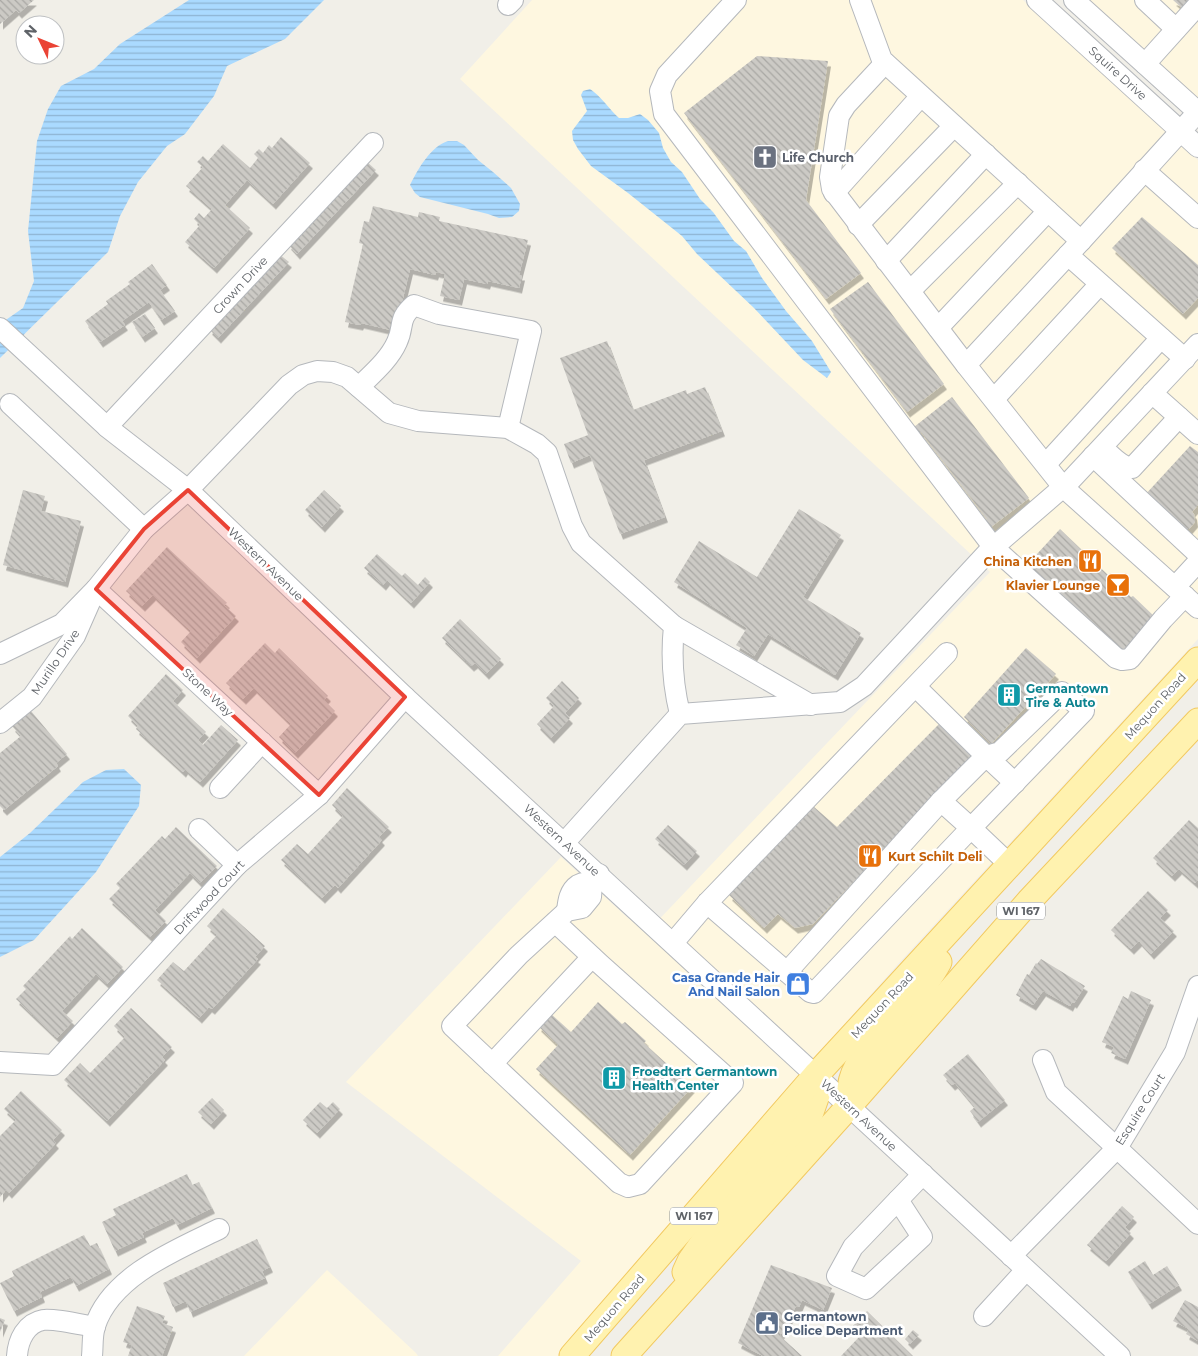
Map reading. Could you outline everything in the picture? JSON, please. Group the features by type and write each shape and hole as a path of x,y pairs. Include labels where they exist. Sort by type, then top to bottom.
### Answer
{"main road":[{"name":"Mequon Road","path":"572,1356 816,1075 1198,660"},
{"name":"WI 167","path":"624,1356 850,1106 1038,892 1198,721"},
{"path":"1010,865 1038,892"},
{"path":"850,1106 848,1092 850,1080 862,1056 898,1018 936,967 964,916"},
{"path":"671,1304 690,1261 725,1211 811,1112 818,1092 816,1075"}],"street":[{"path":"736,0 667,75 660,91 664,114 994,548 1116,658 1122,660 1130,658 1163,619 1186,597 1198,562"},
{"path":"860,0 885,64 1081,240"},
{"name":"Squire Drive","path":"1037,0 1198,147"},
{"name":"Squire Drive","path":"1074,0 1198,112"},
{"path":"1145,0 1176,29"},
{"path":"1145,64 1198,6"},
{"path":"885,64 846,105 839,116 830,177 832,190 966,365 1063,487 1186,597"},
{"path":"834,193 921,96"},
{"path":"966,365 1198,112"},
{"path":"858,224 954,126"},
{"name":"Crown Drive","path":"106,427 373,143"},
{"path":"886,261 986,154"},
{"path":"1144,170 1198,218"},
{"path":"910,292 1018,183"},
{"path":"938,328 1048,211"},
{"path":"564,842 680,714 840,702 864,686 994,548 1063,487 1191,352 1161,338 1068,255"},
{"path":"994,399 1100,284"},
{"path":"359,387 382,363 397,342 404,314 414,304 448,316 531,331 508,428 537,444 547,453 572,526 581,543 674,626 811,705"},
{"name":"Western Avenue","path":"0,328 106,427 188,490 406,697 564,842 595,878 673,943 1120,1356"},
{"path":"1046,464 1161,338"},
{"name":"Murillo Drive","path":"0,654 62,624 96,589 144,528 188,490 289,385 303,375 317,371 333,372 347,377 389,413 418,421 508,428"},
{"path":"1152,393 1198,434"},
{"path":"10,404 144,528"},
{"path":"1098,452 1126,467 1132,468 1179,417"},
{"path":"1098,452 1198,554"},
{"name":"Murillo Drive","path":"0,723 32,697 75,636 96,589"},
{"name":"Stone Way","path":"96,589 319,794"},
{"path":"674,626 672,646 676,700 680,714"},
{"path":"673,943 707,903 947,653"},
{"path":"916,686 1015,783"},
{"path":"707,903 786,972 810,992 814,993 1084,711 1062,692 1000,752 986,756 941,801 786,972"},
{"name":"Driftwood Court","path":"0,1062 53,1065 237,865 319,794 406,697"},
{"path":"220,788 262,742"},
{"path":"941,801 1010,865"},
{"path":"199,829 237,865"},
{"path":"561,916 592,957 732,1084 640,1184 628,1187 619,1183 452,1026 519,955 561,916 582,908 591,897 595,878"},
{"path":"492,1064 592,957"},
{"name":"Esquire Court","path":"1011,1256 1117,1148 1175,1052 1198,986"},
{"path":"1043,1060 1056,1092 1198,1224"},
{"path":"898,1200 923,1174"},
{"path":"92,1356 95,1327 102,1310 123,1284 143,1268 219,1229"},
{"path":"984,1316 1026,1270"},
{"path":"18,1356 21,1336 30,1326 43,1320 95,1327"}],"highlighted area":[{"path":"188,490 405,697 319,795 96,589 144,529"}],"shaded area":[{"path":"532,0 1023,0 1136,101 1198,160 1198,639 899,963 775,1102 697,1200 561,1356 498,1356 581,1261 346,1082 561,857 628,918 638,922 648,931 990,572 460,79"},
{"path":"1085,0 1198,0 1198,103"},
{"path":"327,1270 416,1353 418,1356 244,1356"}],"water":[{"path":"189,0 324,0 285,39 227,66 214,96 185,134 167,146 138,182 120,216 108,252 0,358 0,324 23,308 34,281 28,231 37,141 48,109 61,86 94,69 120,44"},
{"path":"590,89 619,118 628,118 640,114 659,133 663,148 671,162 682,172 700,199 713,212 734,241 746,251 762,278 786,311 812,341 831,372 827,378 803,360 754,308 697,254 682,236 591,166 573,140 572,131 587,111 581,95 583,91"},
{"path":"448,141 457,141 464,145 478,160 511,188 520,204 519,211 512,217 499,218 420,197 415,193 410,185 421,165 436,148"},
{"path":"124,769 141,785 139,806 96,872 34,940 0,957 0,857 30,833 83,782 106,770"}],"building":[{"path":"0,0 34,0 19,13 16,10 0,24"},
{"path":"1173,0 1189,0 1182,8"},
{"name":"Life Church","path":"757,56 828,61 806,200 861,273 826,299 684,113"},
{"path":"281,137 310,163 273,204 247,180 225,205 250,228 214,268 185,242 200,225 194,219 199,213 204,218 212,209 186,186 203,167 197,162 203,156 208,161 223,144 250,168 258,158 254,154 259,149 263,153 269,145 272,148"},
{"path":"366,161 376,170 297,254 288,244"},
{"path":"373,206 418,217 419,212 440,217 439,221 528,240 519,275 522,275 519,288 488,281 487,284 464,279 459,300 440,296 445,274 436,272 435,275 410,269 395,331 361,323 360,325 345,322 363,244 359,243 364,221 369,222"},
{"path":"1142,217 1198,265 1198,298 1183,314 1112,248"},
{"path":"279,254 289,262 218,338 209,329"},
{"path":"152,264 167,285 160,290 175,311 161,320 149,302 122,321 125,325 100,342 85,321 108,304 106,301 130,284 128,282"},
{"path":"868,282 944,384 907,412 830,309"},
{"path":"145,314 155,328 142,337 132,322"},
{"path":"607,341 633,410 686,390 687,394 705,387 722,431 644,460 665,517 620,534 590,455 571,463 564,444 588,435 560,358"},
{"path":"952,397 1029,498 991,527 985,520 987,519 921,432 919,434 914,427"},
{"path":"1190,446 1198,452 1198,505 1192,512 1195,522 1189,529 1180,529 1144,496"},
{"path":"23,490 45,496 41,511 81,521 65,582 3,565"},
{"path":"324,490 341,506 322,527 305,510"},
{"path":"799,509 841,535 803,597 861,633 835,675 768,634 754,656 736,645 747,628 674,582 699,541 757,577"},
{"path":"1060,529 1131,597 1133,596 1156,618 1121,656 1025,567"},
{"path":"167,547 227,603 224,605 236,616 197,658 181,642 191,631 153,595 142,606 126,591"},
{"path":"377,554 402,576 405,573 418,585 425,577 430,582 411,603 387,580 383,585 364,568"},
{"path":"460,619 501,659 486,674 475,663 471,666 442,638"},
{"path":"265,643 275,653 279,648 328,696 324,700 335,711 295,753 279,737 291,724 254,688 243,699 226,683"},
{"name":"Germantown Tire & Auto","path":"1026,648 1056,674 991,744 964,717"},
{"path":"166,674 183,690 173,701 206,732 198,740 203,745 221,725 238,740 200,782 185,769 183,772 136,729 138,726 128,716"},
{"path":"562,681 579,698 565,713 570,718 551,738 537,724 554,706 546,698"},
{"path":"31,711 67,754 56,763 58,766 4,810 0,806 0,753 21,736 12,726"},
{"path":"940,723 975,755 813,924 795,928 778,914 764,928 729,895 813,806 837,827"},
{"path":"347,788 389,827 379,837 382,840 338,888 335,885 322,898 281,860 297,844 308,854 343,816 332,805"},
{"path":"1189,820 1198,828 1198,880 1195,883 1179,869 1172,876 1153,858"},
{"path":"668,825 697,851 684,865 655,839"},
{"path":"176,827 217,866 200,883 190,873 155,910 166,921 150,937 109,899 120,888 116,884 162,836 165,839"},
{"path":"1148,891 1168,910 1160,918 1174,931 1151,954 1139,941 1131,949 1111,930"},
{"path":"223,908 265,946 255,957 258,959 212,1009 209,1007 199,1018 157,980 173,962 184,971 217,935 207,926"},
{"path":"82,928 123,967 107,984 96,974 62,1011 73,1021 57,1038 16,999 26,989 23,986 70,936 72,939"},
{"path":"1041,959 1085,986 1070,1006 1043,991 1033,1005 1016,995 1027,974 1029,975 1036,963"},
{"path":"1131,991 1151,1000 1125,1059 1111,1053 1114,1047 1102,1042 1123,996 1128,999"},
{"name":"Froedtert Germantown Health Center","path":"598,1002 622,1024 625,1022 646,1041 644,1043 692,1087 630,1155 536,1069 558,1045 538,1026 550,1013 571,1032"},
{"path":"131,1008 172,1047 162,1057 165,1060 107,1121 64,1080 80,1063 90,1073 125,1037 114,1026"},
{"path":"968,1054 1005,1100 978,1122 970,1111 975,1107 955,1083 952,1085 943,1075"},
{"path":"21,1091 62,1130 53,1140 56,1143 9,1193 6,1190 0,1197 0,1136 16,1120 4,1109"},
{"path":"212,1098 224,1110 211,1124 198,1112"},
{"path":"320,1102 327,1108 333,1102 340,1109 317,1133 303,1120"},
{"path":"187,1174 192,1185 199,1182 212,1208 177,1225 173,1218 142,1233 144,1237 115,1251 102,1222 116,1215 113,1209"},
{"path":"1122,1206 1134,1217 1125,1227 1131,1233 1106,1261 1087,1245"},
{"path":"84,1235 90,1246 97,1243 109,1269 76,1286 71,1277 40,1292 42,1297 14,1311 0,1283 14,1276 12,1271"},
{"path":"257,1239 270,1267 262,1271 265,1278 190,1312 186,1301 173,1307 163,1283"},
{"path":"1145,1261 1153,1275 1167,1266 1179,1285 1149,1304 1128,1272"},
{"name":"Germantown Police Department","path":"771,1265 832,1288 823,1310 802,1300 799,1307 796,1306 780,1336 802,1356 763,1356 738,1343"},
{"path":"1185,1300 1198,1307 1198,1341 1186,1334 1189,1329 1173,1321"},
{"path":"137,1306 165,1316 162,1323 173,1327 162,1356 128,1356 132,1345 123,1342"},
{"path":"867,1311 913,1356 841,1356 860,1336 851,1328"},
{"path":"0,1318 5,1320 0,1332"},
{"path":"913,1330 919,1335 910,1344 905,1339"}],"place":[{"name":"Life Church","path":"765,157"},
{"name":"China Kitchen","path":"1090,561"},
{"name":"Klavier Lounge","path":"1118,585"},
{"name":"Germantown Tire & Auto","path":"1009,695"},
{"name":"Kurt Schilt Deli","path":"870,856"},
{"name":"Casa Grande Hair And Nail Salon","path":"798,984"},
{"name":"Froedtert Germantown Health Center","path":"614,1078"},
{"name":"Germantown Police Department","path":"767,1323"}]}
